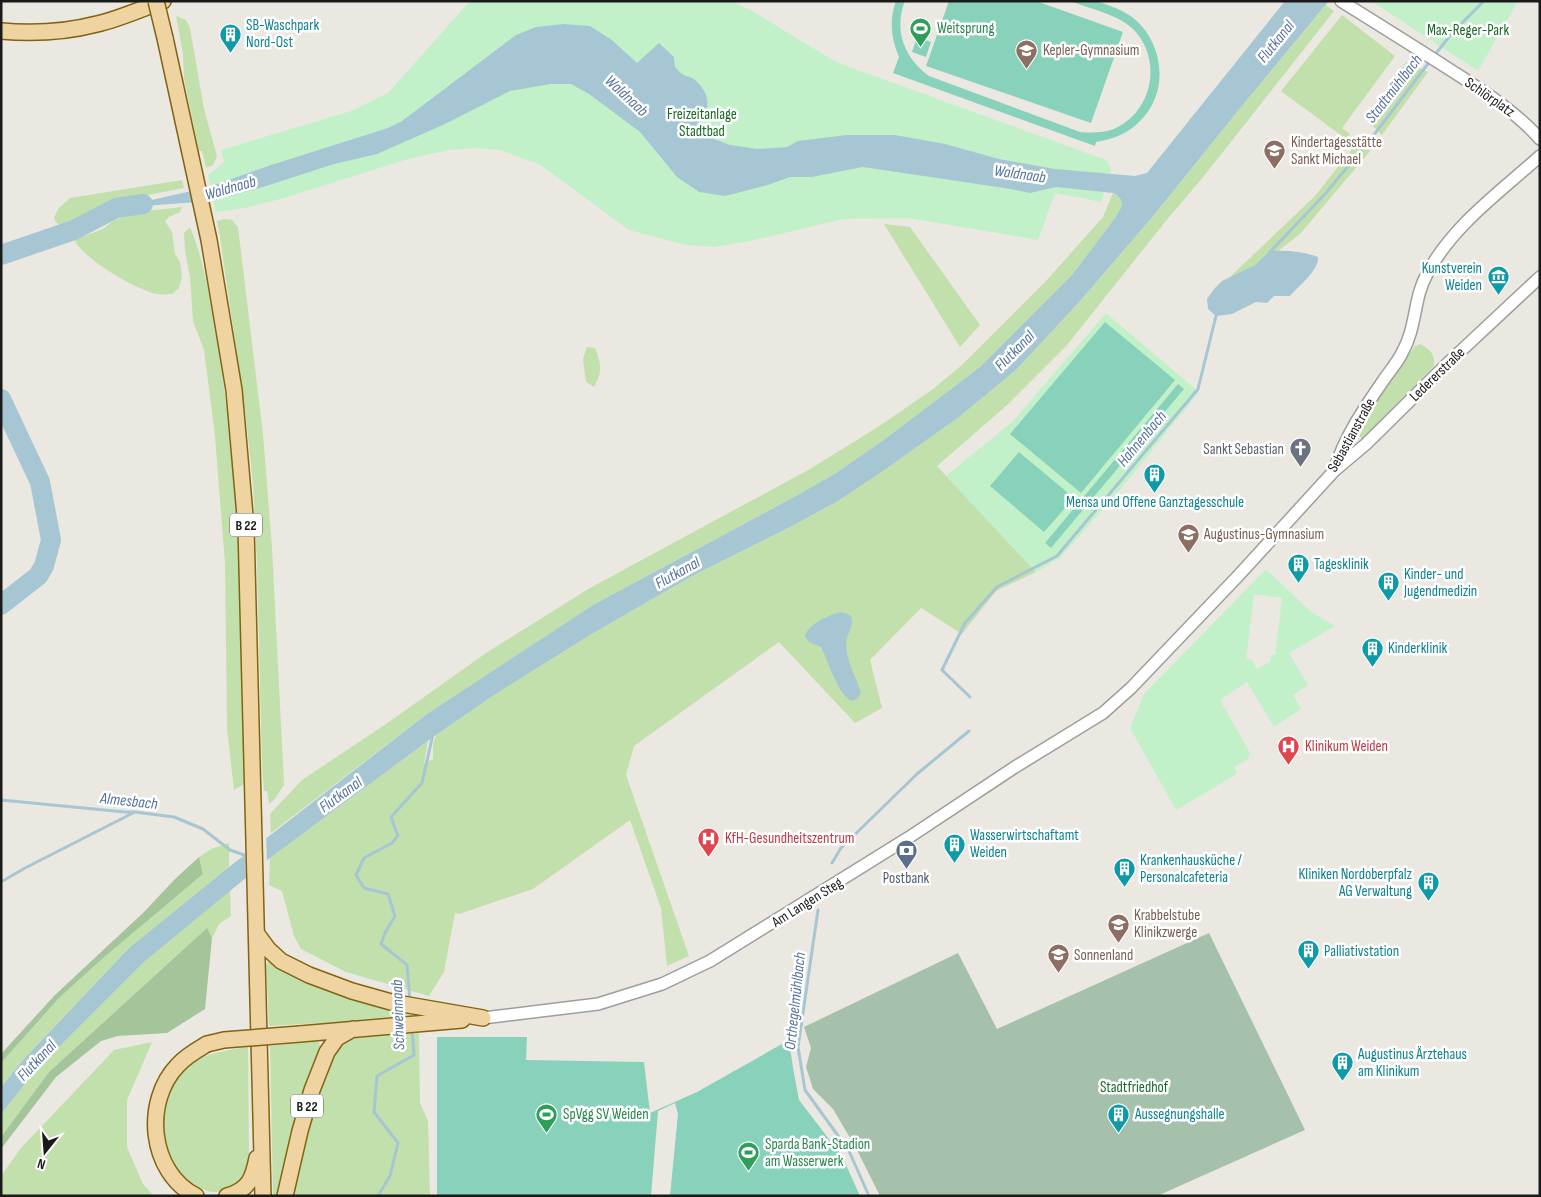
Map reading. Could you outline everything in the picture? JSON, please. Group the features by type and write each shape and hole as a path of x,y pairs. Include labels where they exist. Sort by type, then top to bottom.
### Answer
{"main road":[{"name":"B 22","path":"156,1 209,240 234,390 246,527 263,1196"},
{"path":"1,31 35,32 63,30 97,24 163,1"},
{"path":"257,934 280,961 309,975 443,1017"},
{"path":"208,1196 194,1194 178,1181 168,1169 159,1150 156,1132 158,1098 178,1065 191,1054 207,1044 224,1040 353,1029 443,1017 483,1018"},
{"name":"B 22","path":"285,1196 304,1114 326,1052 337,1038 353,1029"},
{"path":"227,1196 245,1188 254,1175 262,1127"}],"street":[{"name":"Schlörplatz","path":"1341,1 1383,26 1507,109 1529,126 1540,139"},
{"name":"Sebastianstraße","path":"1103,713 1160,658 1334,471 1339,455 1357,419 1402,353 1412,331 1419,291 1427,272 1448,242 1472,216 1540,156"},
{"name":"Ledererstraße","path":"1334,471 1366,444 1540,276"},
{"name":"Am Langen Steg","path":"483,1018 598,1004 662,984 710,962 846,878 1008,772 1103,713"}],"green space":[{"name":"Freizeitanlage Stadtbad","path":"470,1 731,1 752,11 836,62 1106,160 1111,168 1110,174 1101,202 1055,193 1038,240 908,218 844,219 750,241 714,247 685,245 629,230 539,164 499,150 476,148 449,150 408,159 284,198 245,208 216,212 208,175 224,162 221,150 351,111 388,93"},
{"path":"896,1 905,1 900,23 904,43 913,61 929,76 1080,132 1088,133 1114,129 1127,121 1138,110 1145,98 1149,84 1150,69 1148,55 1142,41 1133,29 1119,19 1070,1 1090,1 1108,5 1132,17 1143,27 1151,40 1157,53 1159,68 1156,96 1150,109 1135,126 1120,135 1096,142 1095,146 893,73 899,57 892,29 892,15"},
{"path":"949,1 1036,1 1123,32 1091,123 926,66"},
{"name":"Max-Reger-Park","path":"1371,1 1518,1 1478,71"},
{"path":"1326,5 1334,11 1067,345 1006,406 937,466 1036,572 996,591 962,634 921,608 870,660 882,708 855,723 779,642 634,746 626,775 689,956 667,966 661,908 630,820 533,889 459,914 455,913 444,972 429,996 346,972 301,949 294,936 282,891 269,885 270,858 428,741 424,764 433,759 433,744 436,735 491,697 590,635 692,576 838,501 959,417 1017,369 1080,301 1154,215"},
{"path":"1342,15 1395,56 1342,128 1350,134 1346,139 1281,91"},
{"path":"176,16 186,20 190,28 204,109 217,156 213,165 206,168 202,151 199,151 184,78 183,54"},
{"name":"Weitsprung","path":"917,37 931,42 926,57 912,52"},
{"path":"1406,62 1428,72 1382,135 1369,122"},
{"path":"1364,134 1376,144 1300,234 1278,251 1270,251 1255,265 1231,278 1315,196"},
{"path":"182,180 184,188 106,203 92,214 62,228 54,218 58,209 70,198"},
{"path":"1113,193 1121,200 1122,206 1072,275 980,367 885,439 836,473 593,605 427,714 271,833 270,814 302,780 389,722 486,653 590,588 810,469 881,425 933,389 962,365 1046,281 1103,217"},
{"path":"182,207 180,212 165,221 172,232 175,254 180,262 182,277 179,288 172,294 156,294 147,291 111,273 99,265 74,240 103,229 114,220 138,212"},
{"path":"224,219 232,220 238,227 263,434 272,547 284,785 275,799 269,804 267,791 264,791 262,763 253,483 245,411 217,221"},
{"path":"884,224 910,227 980,325 960,347"},
{"path":"190,227 200,256 210,303 226,403 232,457 240,565 246,783 234,790 227,728 225,564 215,436 204,350 193,321 184,233"},
{"path":"1106,313 1199,392 1120,490 1060,558 1036,572 946,476 1013,421"},
{"path":"1105,322 1175,380 1081,493 1010,434"},
{"path":"1421,344 1432,353 1434,366 1362,439 1354,431 1415,346"},
{"path":"587,347 595,348 600,363 599,376 594,387 586,382 583,359"},
{"path":"1178,384 1184,389 1051,548 1045,543"},
{"path":"1019,452 1074,498 1044,532 990,486"},
{"path":"1266,569 1310,611 1335,626 1289,653 1308,685 1293,695 1301,709 1274,727 1247,682 1220,700 1250,753 1247,760 1234,767 1237,774 1176,810 1130,728 1144,694","holes":["1254,594 1282,598 1275,655 1271,655 1270,662 1257,669 1252,660 1246,659"]},
{"path":"229,843 229,867 129,948 24,1059 1,1087 1,1063 59,998 203,874 199,857 211,849"},
{"path":"199,857 203,874 59,998 1,1063 1,1054 55,995 144,912"},
{"path":"230,890 231,916 219,924 212,938 206,929 49,1072 1,1137 1,1114 36,1070 144,962"},
{"path":"207,928 212,938 205,1009 167,1033 118,1036 101,1041 56,1077 1,1149 1,1137 49,1072"},
{"name":"Stadtfriedhof","path":"1209,933 1305,1130 1157,1196 880,1196 856,1148 833,1109 813,1089 806,1067 811,1048 804,1027 958,953 997,1029"},
{"path":"270,960 416,1014 269,1026 266,965"},
{"path":"419,1033 420,1103 428,1121 430,1196 291,1196 302,1139 324,1072 342,1042 356,1038"},
{"name":"SpVgg SV Weiden","path":"437,1037 527,1037 526,1060 644,1062 650,1113 697,1092 789,1040 799,1100 842,1156 860,1196 670,1196 678,1114 675,1103 658,1111 651,1196 437,1196"},
{"path":"152,1042 127,1100 127,1147 143,1184 154,1196 1,1196 1,1176 21,1148 114,1050"},
{"path":"319,1042 320,1046 294,1126 280,1196 273,1196 270,1046"},
{"path":"248,1047 249,1160 238,1184 216,1192 201,1189 181,1173 168,1151 162,1125 166,1102 170,1091 187,1066 213,1054"}],"water":[{"name":"Flutkanal","path":"1285,1 1329,1 1154,215 1080,301 1017,369 959,417 838,501 692,576 590,635 491,697 436,735 270,858 144,962 36,1070 1,1114 1,1087 24,1059 129,948 229,867 427,714 593,605 796,496 836,473 885,439 980,367 1072,275 1122,206 1121,200 1113,193 1056,187 1030,193 863,167 812,177 790,177 768,185 725,196 699,192 677,177 640,132 589,94 571,84 550,84 510,91 445,124 377,154 334,164 263,187 211,201 116,208 209,187 388,128 402,121 516,35 536,27 564,24 590,26 612,40 637,63 659,43 674,57 675,67 678,71 694,79 707,97 708,102 705,114 696,125 709,137 730,145 757,149 787,147 798,141 847,135 895,135 945,144 999,159 1055,169 1135,176 1147,173"},
{"path":"1270,251 1306,253 1318,257 1318,262 1303,283 1290,296 1274,296 1267,303 1256,302 1232,314 1216,316 1208,309 1207,299 1222,281 1255,265"},
{"path":"840,612 849,615 852,620 846,640 846,649 861,693 857,699 852,701 842,692 821,647 809,642 805,636 810,627"}],"pier":[{"path":"266,835 267,863 246,880 245,851"}],"waterway":[{"name":"Stadtmühlbach","path":"1434,56 1452,33 1484,1"},
{"name":"Stadtmühlbach","path":"1269,253 1325,194 1370,140 1430,61"},
{"name":"Waldnaab","path":"1,255 74,230 116,208 143,204"},
{"name":"Hahnenbach","path":"970,697 942,670 965,623 997,587 1057,556 1198,389 1218,313"},
{"name":"Waldnaab","path":"1,399 40,482 51,540 44,566 38,576 1,605"},
{"name":"Orthegelmühlbach","path":"832,863 841,848 917,774 969,731"},
{"name":"Schweinnaab","path":"410,1002 407,965 381,944 395,916 388,894 364,888 356,875 364,858 392,843 398,836 391,817 422,783 433,734"},
{"name":"Almesbach","path":"1,800 174,817 203,829 230,850 244,855"},
{"path":"1,882 133,813"},
{"name":"Orthegelmühlbach","path":"818,910 798,1047 805,1090 849,1151 869,1196"},
{"name":"Schweinnaab","path":"378,1196 390,1176 398,1143 374,1112 377,1076 414,1055 412,1028"}],"place":[{"name":"Weitsprung","path":"921,47"},
{"name":"SB-Waschpark Nord-Ost","path":"230,53"},
{"name":"Kepler-Gymnasium","path":"1027,69"},
{"name":"Kindertagesstätte Sankt Michael","path":"1275,170"},
{"name":"Kunstverein Weiden","path":"1498,296"},
{"name":"Sankt Sebastian","path":"1300,468"},
{"name":"Mensa und Offene Ganztagesschule","path":"1155,493"},
{"name":"Augustinus-Gymnasium","path":"1188,553"},
{"name":"Tagesklinik","path":"1298,583"},
{"name":"Kinder- und Jugendmedizin","path":"1388,602"},
{"name":"Kinderklinik","path":"1372,667"},
{"name":"Klinikum Weiden","path":"1289,765"},
{"name":"KfH-Gesundheitszentrum","path":"709,857"},
{"name":"Wasserwirtschaftamt Weiden","path":"954,863"},
{"name":"Postbank","path":"906,869"},
{"name":"Krankenhausküche / Personalcafeteria","path":"1124,888"},
{"name":"Kliniken Nordoberpfalz AG Verwaltung","path":"1428,902"},
{"name":"Krabbelstube Klinikzwerge","path":"1118,943"},
{"name":"Palliativstation","path":"1308,970"},
{"name":"Sonnenland","path":"1058,974"},
{"name":"Augustinus Ärztehaus am Klinikum","path":"1342,1082"},
{"name":"SpVgg SV Weiden","path":"547,1133"},
{"name":"Aussegnungshalle","path":"1119,1133"},
{"name":"Sparda Bank-Stadion am Wasserwerk","path":"749,1172"}]}
